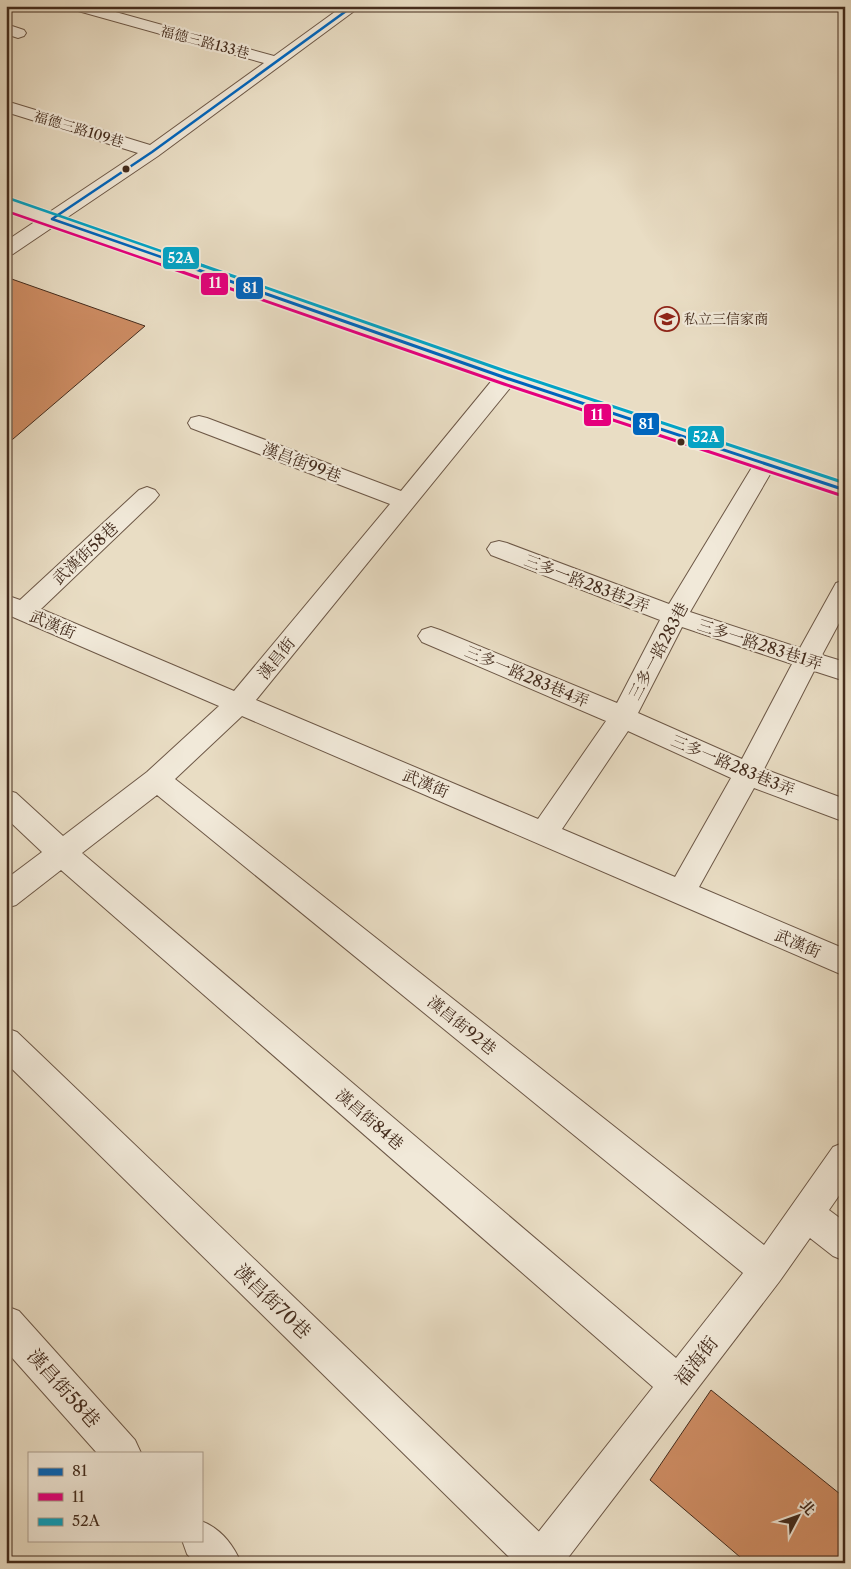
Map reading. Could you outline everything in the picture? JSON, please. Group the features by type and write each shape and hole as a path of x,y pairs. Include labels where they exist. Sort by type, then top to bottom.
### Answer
{"street":[{"name":"福德三路133巷","path":"76,6 276,62"},
{"path":"6,250 152,152 353,6"},
{"path":"836,6 845,8"},
{"name":"福德三路109巷","path":"6,106 152,152"},
{"path":"6,204 506,378 845,490"},
{"name":"漢昌街","path":"6,896 157,780 239,704 506,378"},
{"name":"漢昌街99巷","path":"199,423 405,500"},
{"name":"三多一路283巷","path":"543,834 623,716 675,616 765,464"},
{"name":"武漢街58巷","path":"14,607 147,495"},
{"name":"三多一路283巷2弄","path":"499,549 675,616"},
{"path":"681,893 748,774 845,589"},
{"name":"武漢街","path":"14,607 845,963"},
{"name":"三多一路283巷1弄","path":"675,616 845,672"},
{"name":"三多一路283巷4弄","path":"431,636 623,716"},
{"name":"三多一路283巷3弄","path":"623,716 748,774 845,811"},
{"name":"漢昌街92巷","path":"157,780 767,1270"},
{"name":"漢昌街84巷","path":"6,801 62,853 678,1384"},
{"name":"漢昌街70巷","path":"6,1042 541,1562"},
{"name":"福海街","path":"541,1562 767,1270 845,1158"},
{"path":"806,1214 845,1244"},
{"name":"漢昌街58巷","path":"6,1324 121,1452"},
{"path":"202,1541 221,1563"}],"building":[{"path":"6,277 145,326 6,445"},
{"path":"711,1390 845,1498 845,1563 747,1563 650,1480"}],"transit line":[{"name":"81","path":"52,219 152,152 353,6"},
{"name":"52A","path":"8,198 508,372 845,483"},
{"name":"11","path":"6,211 504,384 843,496"},
{"name":"81","path":"52,219 506,378 845,490"}],"place":[{"name":"私立三信家商","path":"667,319"}]}
